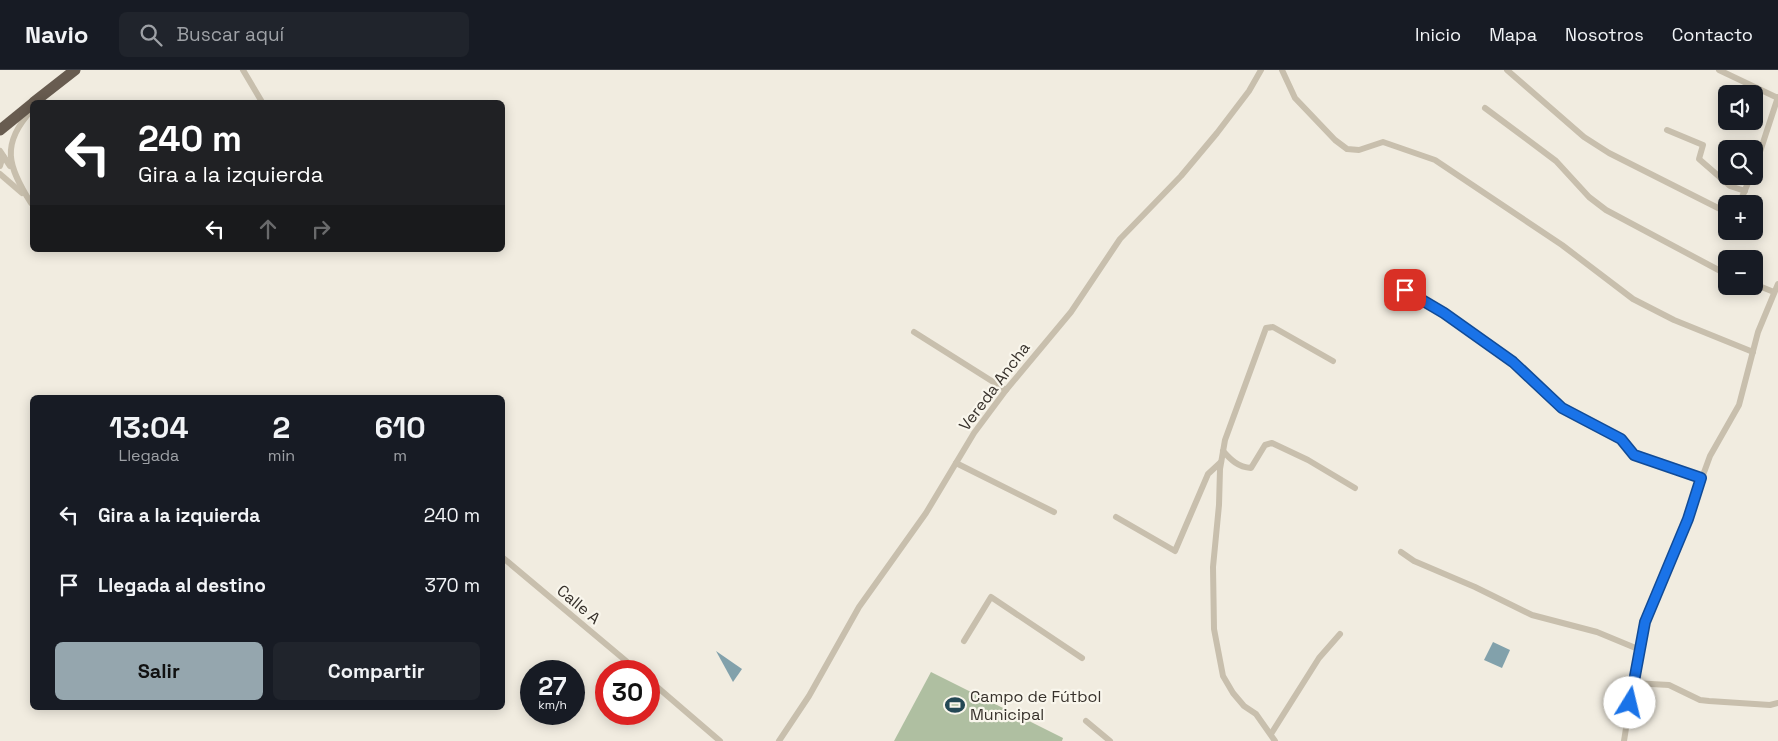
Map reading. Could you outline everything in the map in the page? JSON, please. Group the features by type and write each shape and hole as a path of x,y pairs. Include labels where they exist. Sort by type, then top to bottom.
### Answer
{"highway":[{"path":"37,100 75,70"},
{"path":"0,130 30,105"}],"street":[{"path":"243,70 261,100"},
{"name":"Vereda Ancha","path":"779,741 809,696 859,608 926,512 956,463 1006,390 1071,312 1120,239 1187,169 1249,91 1261,70"},
{"path":"1282,70 1295,98 1347,149 1359,150 1382,142 1435,160 1562,245 1633,299 1674,320 1753,352"},
{"path":"1506,70 1584,137 1600,148 1718,208"},
{"path":"1719,70 1778,97 1763,143"},
{"path":"41,100 57,85"},
{"path":"1485,108 1556,161 1589,197 1606,210 1718,270"},
{"path":"11,167 9,150 15,132 30,112"},
{"path":"1667,130 1703,145 1699,159 1730,186 1745,191"},
{"path":"2,153 30,200"},
{"path":"0,166 2,153"},
{"path":"0,174 30,201"},
{"path":"1743,195 1747,185"},
{"path":"1624,741 1638,649 1652,601 1688,519 1701,478 1739,405 1763,317 1778,284"},
{"path":"1763,288 1774,292"},
{"path":"1405,290 1444,313 1513,362 1562,408 1621,439 1634,455 1701,478"},
{"path":"1275,741 1256,714 1244,706 1233,693 1223,676 1214,630 1213,567 1223,451 1228,430 1266,328 1273,327 1333,361"},
{"path":"914,332 1006,390"},
{"path":"1223,451 1233,462 1251,468 1265,445 1272,443 1308,460 1355,488"},
{"path":"1116,517 1175,551 1208,474 1222,461"},
{"path":"956,463 1054,512"},
{"path":"1402,552 1414,561 1475,587 1532,615 1597,632 1638,649"},
{"name":"Calle A","path":"505,560 625,660"},
{"path":"964,641 991,597 1082,658"},
{"path":"1271,734 1319,658 1340,634"},
{"path":"1633,684 1669,685 1700,700 1770,705 1778,703"},
{"path":"660,689 720,741"},
{"path":"1086,721 1110,741"}],"green space":[{"name":"Campo de Fútbol Municipal","path":"931,672 1063,738 1062,741 894,741"}],"water":[{"path":"1493,642 1510,650 1502,668 1484,660"},
{"path":"716,651 742,669 733,682"}],"place":[{"name":"Campo de Fútbol Municipal","path":"955,705"}],"route":[{"path":"1405,290 1444,313 1478,339 1513,362 1562,408 1618,436 1634,455 1701,478 1688,519 1652,601 1645,622 1639,646 1630,703"}]}
